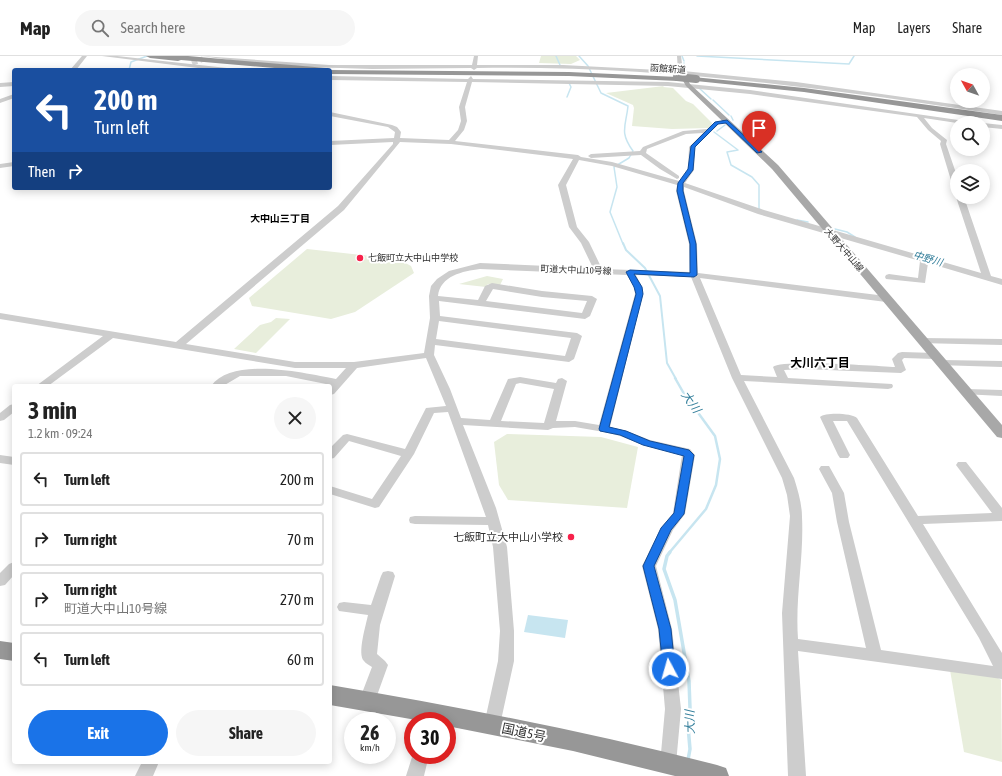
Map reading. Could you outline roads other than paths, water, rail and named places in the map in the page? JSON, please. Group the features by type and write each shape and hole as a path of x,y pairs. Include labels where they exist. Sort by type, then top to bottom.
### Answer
{"highway":[{"path":"151,56 266,68"},
{"path":"168,56 300,68"},
{"path":"332,72 394,76 596,74 624,68"},
{"path":"332,72 596,74 668,84"},
{"name":"函館新道","path":"596,74 679,76 693,82 816,93 1002,120"},
{"path":"713,75 810,87 1002,120"},
{"path":"750,92 1002,120"},
{"path":"0,650 12,652"},
{"name":"国道5号","path":"332,695 367,701 415,712"},
{"name":"国道5号","path":"456,720 492,725 608,749 689,769"}],"main road":[{"name":"大野大中山線","path":"693,82 727,121 775,167 938,360 966,392 996,421 1002,434"}],"street":[{"path":"74,68 85,56"},
{"path":"104,56 206,68"},
{"path":"474,67 476,56"},
{"path":"679,56 679,76"},
{"path":"204,57 325,66 391,68 474,67 582,74"},
{"path":"185,66 192,63"},
{"path":"624,68 679,76 713,75 818,86 1002,113"},
{"path":"332,78 397,80 471,79 582,74"},
{"path":"451,142 461,130 464,121 462,107 471,79"},
{"path":"668,84 693,82 750,92 950,121"},
{"path":"0,85 12,84"},
{"path":"0,101 12,97"},
{"path":"178,346 341,208 398,140 398,132 395,128 390,126 332,114"},
{"path":"920,117 930,129 944,140 943,144 950,166"},
{"path":"727,121 717,123 692,147 690,170 682,182 680,191 693,244 694,275 737,378 788,478 793,495 796,516 789,614 798,776"},
{"path":"990,126 1002,127"},
{"path":"599,271 585,242 573,227 568,214 562,186 580,158 596,155 636,153 685,132 709,131"},
{"path":"332,143 398,140 451,142 580,158 622,166 682,182 761,212 1002,282"},
{"path":"636,153 682,182"},
{"path":"0,166 12,164"},
{"path":"962,204 987,277"},
{"path":"889,277 922,281 924,260"},
{"name":"町道大中山10号線","path":"429,355 430,341 435,318 434,292 442,280 459,271 474,267 694,275 886,299"},
{"path":"604,429 639,294 633,272"},
{"path":"434,298 585,316 592,299 542,294 492,286 488,288 481,303"},
{"path":"1,318 295,364 354,365 429,355 445,389 494,521 500,547 507,631 506,661 492,725"},
{"path":"430,341 569,359 577,336 435,318"},
{"path":"44,384 110,335"},
{"path":"922,341 1002,342"},
{"path":"784,380 778,367 803,366 901,370 897,359 902,355 938,360 1002,364"},
{"path":"219,384 238,373 252,358"},
{"path":"332,390 354,365"},
{"path":"238,373 286,373 338,384"},
{"path":"737,378 888,386"},
{"path":"494,424 512,381 520,380 561,383 549,425"},
{"path":"966,392 1002,393"},
{"path":"0,418 12,409"},
{"path":"332,491 375,504 408,454 430,410 494,424 548,427 549,425 575,424 623,433 647,443 686,452 689,455 679,514 667,528 649,566 665,629 673,709 689,769"},
{"path":"844,455 826,417 851,418 984,634 1002,667"},
{"path":"332,453 347,438 408,454"},
{"path":"0,459 12,461"},
{"path":"962,465 1002,517"},
{"path":"825,469 838,492 843,522 874,656"},
{"path":"914,520 1002,517"},
{"path":"415,520 494,521"},
{"path":"0,581 12,569"},
{"path":"367,701 380,665 369,657 369,641 376,611 388,576"},
{"path":"344,607 376,611"},
{"path":"790,644 1002,673"},
{"path":"144,776 150,764"},
{"path":"415,776 418,764"}],"water":[{"path":"528,615 568,620 565,638 524,632"}],"waterway":[{"path":"130,68 131,62 147,56"},
{"path":"556,56 560,65"},
{"name":"大川","path":"579,56 588,66 601,93 628,106 624,129 626,139 633,151 629,158 614,167 617,187 610,212 623,244"},
{"name":"中野川","path":"682,56 684,61"},
{"name":"中野川","path":"697,56 849,64 854,56"},
{"name":"中野川","path":"684,63 686,71"},
{"path":"567,97 571,87 569,83"},
{"name":"中野川","path":"699,88 711,99"},
{"name":"中野川","path":"713,100 729,115"},
{"name":"中野川","path":"731,116 733,120"},
{"name":"中野川","path":"717,131 725,125"},
{"name":"中野川","path":"714,132 738,150 727,152 731,165 752,177 759,185 759,209 761,210"},
{"name":"中野川","path":"797,220 808,222"},
{"name":"中野川","path":"835,229 847,232 855,237"},
{"name":"大川","path":"623,243 626,250 645,268 660,296 667,363 676,379"},
{"name":"大川","path":"669,553 706,509 716,485 720,459 715,436 683,392 675,378"},
{"name":"大川","path":"670,552 667,556 664,569 675,600 689,681 690,708 688,726 690,749 688,760"}],"tunnel":[{"path":"192,63 203,59"}],"place":[{"name":"七飯町立大中山中学校","path":"360,258"},
{"name":"七飯町立大中山小学校","path":"571,537"}],"district":[{"name":"大中山三丁目","path":"280,218"},
{"name":"大川六丁目","path":"820,363"}]}
